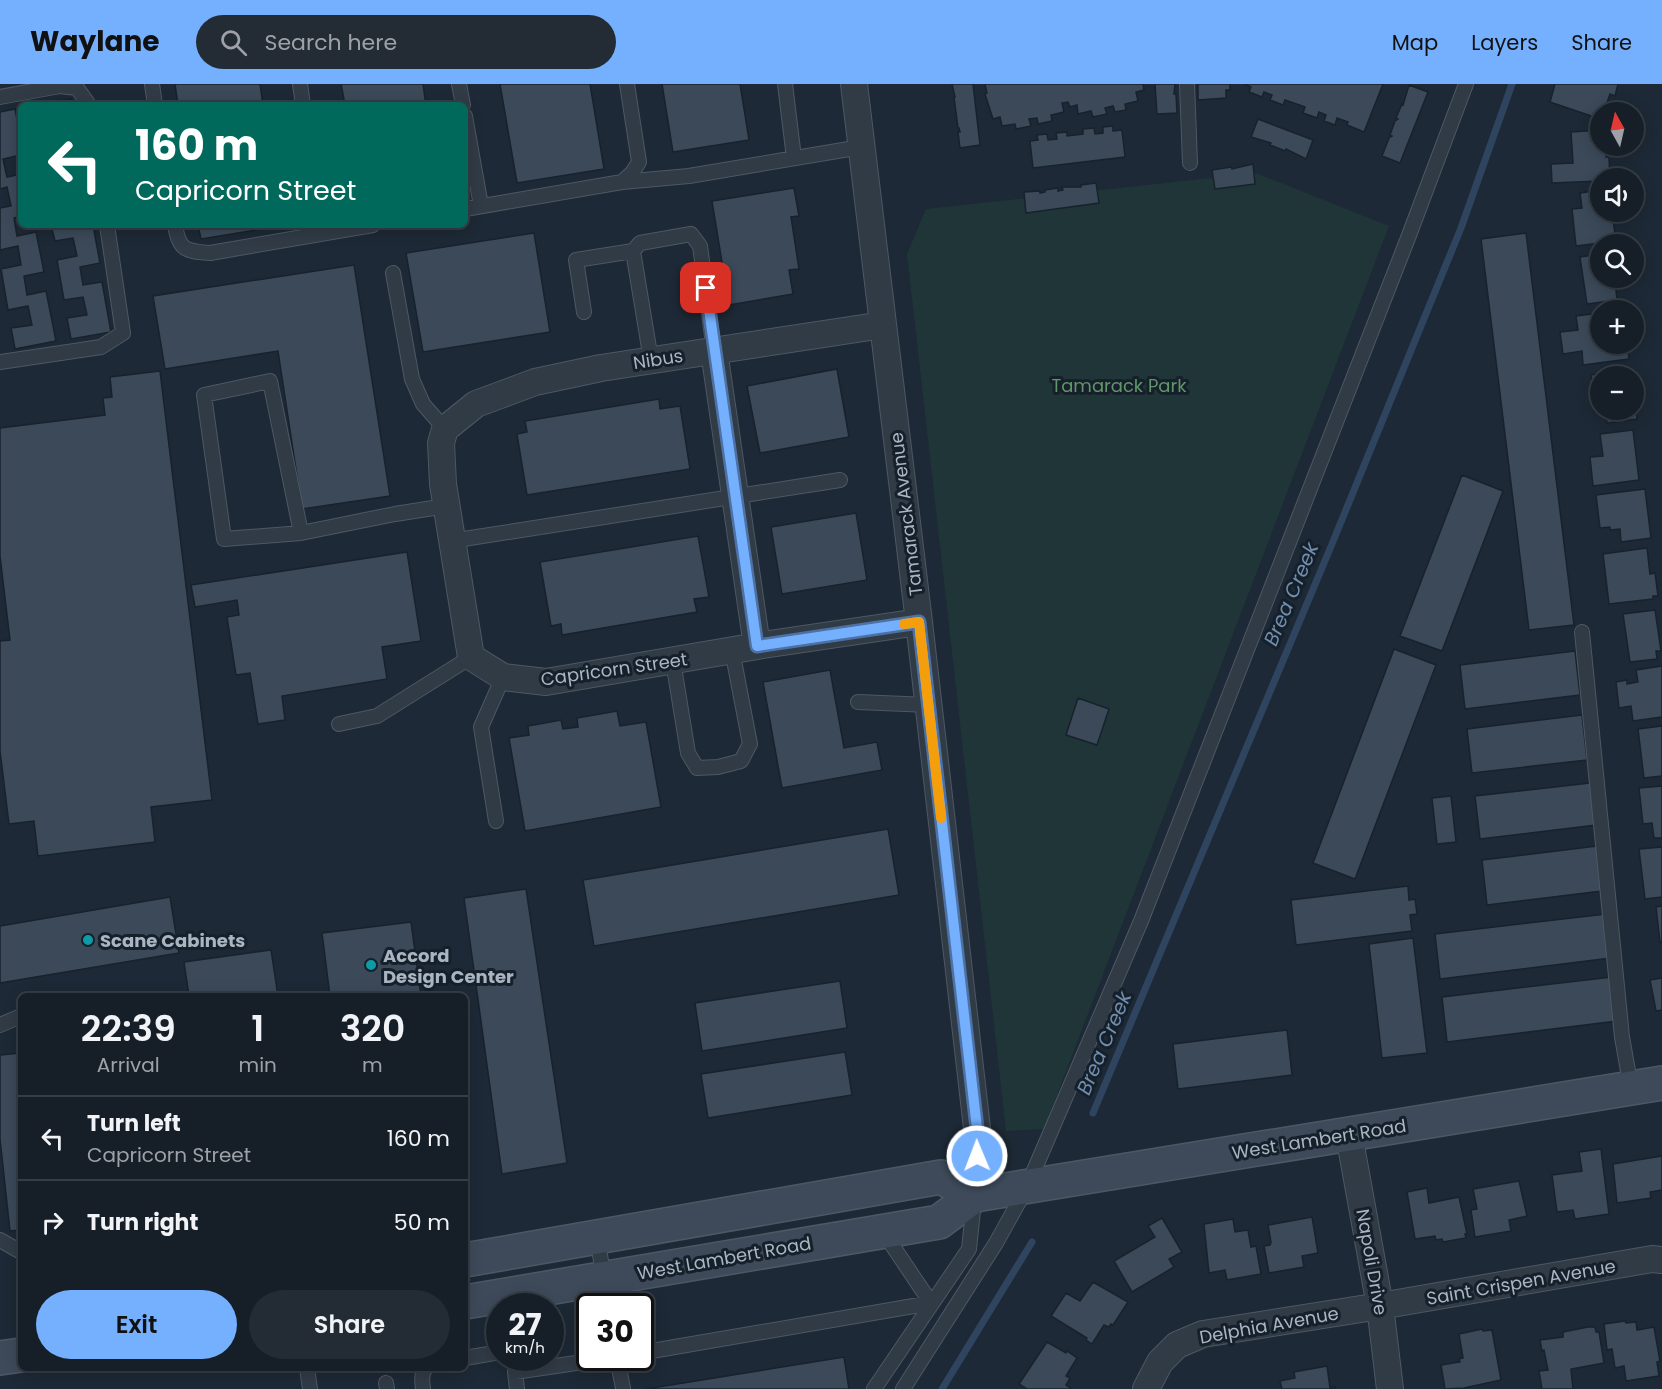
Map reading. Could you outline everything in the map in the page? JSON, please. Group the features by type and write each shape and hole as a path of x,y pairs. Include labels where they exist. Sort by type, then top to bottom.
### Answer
{"main road":[{"name":"West Lambert Road","path":"606,1293 883,1231 939,1222 975,1195 1646,1086"},
{"path":"468,1260 941,1177 975,1195"},
{"name":"West Lambert Road","path":"468,1302 576,1295"},
{"path":"0,1358 18,1355"}],"street":[{"name":"Tamarack Avenue","path":"854,84 929,705 978,1137 975,1195"},
{"name":"Nibus","path":"445,429 477,404 535,382 651,360 883,325"},
{"path":"714,351 736,496 745,648"},
{"path":"445,429 441,443 446,506 471,657"},
{"name":"Capricorn Street","path":"471,657 503,677 546,682 745,648 919,622"},
{"name":"Napoli Drive","path":"1349,1135 1380,1306 1390,1389"},
{"name":"Saint Crispen Avenue","path":"1380,1306 1652,1259 1662,1260"},
{"name":"Delphia Avenue","path":"1146,1389 1160,1362 1177,1345 1203,1334 1380,1306"}],"lane":[{"path":"152,84 155,102"},
{"path":"300,84 303,102"},
{"path":"459,84 462,102"},
{"path":"622,182 639,162 627,84"},
{"path":"785,84 794,158"},
{"path":"1187,84 1190,163"},
{"path":"903,1389 996,1243 1027,1186 1141,921 1466,84"},
{"path":"0,97 60,86 77,88 87,102"},
{"path":"468,133 481,206"},
{"path":"468,208 622,182 689,176 861,147"},
{"path":"0,362 101,347 123,333 107,228"},
{"path":"176,228 178,240 185,248 193,252 210,253 326,229"},
{"path":"584,312 576,260 633,251 640,243 691,234 700,246 714,351"},
{"path":"633,251 651,360"},
{"path":"393,273 412,379 423,404 445,429"},
{"path":"301,533 270,381 204,395 224,539 301,533 446,506"},
{"path":"451,541 840,480"},
{"path":"1582,632 1622,1037 1646,1086"},
{"path":"673,661 688,753 698,768 718,767 741,761 750,744 745,648"},
{"path":"339,724 377,716 471,657"},
{"path":"496,821 481,726 503,677"},
{"path":"858,702 929,705"},
{"path":"0,1025 18,1017"},
{"path":"874,1389 969,1249 975,1195"},
{"path":"883,1231 931,1303"},
{"path":"597,1238 606,1293"},
{"path":"0,1240 18,1250"},
{"path":"654,1351 931,1303"},
{"path":"468,1357 486,1354"},
{"path":"517,1389 514,1372 576,1363"},
{"path":"307,1371 310,1389"},
{"path":"423,1371 423,1389"},
{"path":"620,1371 623,1389"}],"green space":[{"name":"Tamarack Park","path":"1256,173 1389,226 1044,1129 1006,1131 907,254 926,209"}],"building":[{"path":"175,84 260,84 263,102 178,102"},
{"path":"341,84 423,84 426,102 344,102"},
{"path":"500,84 590,84 604,169 517,183"},
{"path":"662,84 740,84 749,140 673,152"},
{"path":"952,84 973,84 980,145 960,148 958,132 960,132"},
{"path":"985,84 1143,84 1144,90 1136,92 1138,101 1125,104 1126,110 1115,112 1113,106 1105,108 1107,114 1093,117 1091,111 1078,114 1077,105 1070,107 1068,102 1062,103 1064,112 1051,115 1052,121 1038,124 1037,118 1029,119 1031,126 1016,129 1015,124 1002,126 1000,117 993,119 985,94 987,93"},
{"path":"1155,84 1175,84 1177,113 1157,114"},
{"path":"1198,84 1230,84 1230,90 1226,90 1226,98 1198,100"},
{"path":"1244,84 1383,84 1364,132 1337,118 1335,125 1324,121 1326,115 1319,112 1317,118 1303,113 1305,107 1285,100 1283,105 1270,100 1272,95 1264,92 1262,97 1249,92 1251,87"},
{"path":"1555,84 1618,84 1615,96 1610,94 1607,102 1590,102 1590,116 1550,102"},
{"path":"1409,85 1428,92 1400,163 1382,156 1392,136 1390,135"},
{"path":"71,99 72,102 55,102"},
{"path":"15,109 18,124 18,156 3,159 7,177 18,175 18,217 14,218 17,236 36,232 44,272 24,276 27,295 46,291 56,341 15,349 11,328 32,325 28,306 8,310 1,269 21,265 18,246 0,250 0,208 11,206 7,187 0,189 0,112"},
{"path":"1258,119 1313,140 1306,159 1286,149 1285,151 1270,145 1271,143 1251,137"},
{"path":"1113,126 1113,131 1122,130 1125,157 1033,168 1030,141 1038,140 1037,135 1047,134 1048,140 1057,139 1056,133 1067,132 1067,136 1083,134 1083,129 1094,128 1095,134 1103,133 1103,127"},
{"path":"1590,131 1590,156 1609,157 1610,168 1590,168 1590,181 1552,183 1551,164 1573,163 1571,132"},
{"path":"1253,164 1255,184 1215,189 1212,170 1231,167 1232,169"},
{"path":"1096,183 1099,203 1026,213 1024,192 1040,191 1040,193 1058,188 1058,191 1063,190 1062,187 1081,187 1081,185"},
{"path":"794,188 799,216 791,217 799,269 789,270 793,294 729,305 712,201"},
{"path":"1590,192 1590,222 1613,222 1615,234 1590,234 1590,244 1576,246 1572,209 1582,208 1580,193"},
{"path":"52,228 94,228 100,263 80,267 83,285 102,282 111,332 71,339 67,318 87,315 83,297 64,300 57,260 77,256 73,238 55,241"},
{"path":"199,228 268,228 201,239"},
{"path":"534,233 550,332 423,352 406,253"},
{"path":"1526,233 1574,625 1529,630 1481,239"},
{"path":"1590,256 1590,288 1616,288 1617,300 1590,300 1590,304 1587,304 1580,257"},
{"path":"354,265 390,496 302,509 278,351 165,369 153,296"},
{"path":"1590,314 1590,354 1628,354 1629,359 1583,365 1582,351 1563,354 1560,332 1578,330 1576,316"},
{"path":"837,369 849,437 760,453 747,386"},
{"path":"160,371 212,800 151,807 155,842 38,856 34,821 9,824 0,751 0,641 10,640 0,556 0,428 105,415 103,398 112,397 110,377"},
{"path":"659,399 660,409 680,406 690,469 527,495 517,434 527,432 525,421"},
{"path":"1607,420 1630,420 1607,423"},
{"path":"1633,430 1639,480 1593,486 1590,457 1603,456 1600,434"},
{"path":"1462,475 1503,491 1442,651 1400,636"},
{"path":"1645,489 1651,538 1621,542 1620,529 1600,528 1596,495"},
{"path":"856,513 867,580 782,594 771,527"},
{"path":"698,536 709,597 694,599 697,612 562,635 561,624 551,626 540,562"},
{"path":"1647,548 1650,574 1655,573 1658,596 1653,596 1653,599 1609,604 1603,554"},
{"path":"407,552 421,641 382,647 387,679 282,696 285,720 258,724 250,673 236,675 227,617 239,615 237,600 195,607 191,585"},
{"path":"1655,610 1661,651 1656,651 1657,659 1630,662 1623,614"},
{"path":"1394,649 1436,665 1355,879 1313,863"},
{"path":"1575,651 1580,695 1465,709 1460,665"},
{"path":"1662,666 1662,717 1633,721 1631,706 1619,708 1616,682 1627,680 1627,684 1638,682 1636,670"},
{"path":"830,670 844,748 877,742 882,770 782,788 763,682"},
{"path":"1078,698 1109,709 1097,745 1066,735"},
{"path":"617,711 620,726 646,722 661,807 525,831 509,738 529,735 528,726 561,720 563,729 578,727 577,718"},
{"path":"1582,715 1587,760 1472,773 1467,729"},
{"path":"1662,726 1662,776 1644,778 1638,729"},
{"path":"1590,783 1596,825 1480,839 1475,796"},
{"path":"1662,786 1662,838 1654,838 1652,823 1643,824 1639,788"},
{"path":"1451,796 1456,842 1437,844 1432,798"},
{"path":"888,829 899,895 594,946 583,880"},
{"path":"1597,846 1602,891 1487,905 1482,860"},
{"path":"1662,847 1662,897 1645,899 1639,849"},
{"path":"1408,886 1409,900 1415,899 1417,914 1410,915 1412,931 1296,945 1291,900"},
{"path":"526,889 567,1163 502,1174 464,898"},
{"name":"Scane Cabinets","path":"170,897 179,953 0,983 0,926"},
{"path":"1662,906 1662,942 1660,942 1656,907"},
{"path":"1606,914 1611,958 1440,979 1435,934"},
{"name":"Accord Design Center","path":"411,922 421,993 330,993 322,933"},
{"path":"1413,938 1427,1053 1382,1058 1369,944"},
{"path":"271,950 278,993 189,993 184,962"},
{"path":"1612,977 1617,1021 1447,1042 1442,997"},
{"path":"1662,978 1662,1010 1656,1011 1650,980"},
{"path":"840,981 847,1028 702,1051 695,1003"},
{"path":"1287,1030 1292,1075 1178,1089 1173,1044"},
{"path":"845,1052 852,1095 708,1118 701,1074"},
{"path":"18,1053 18,1230 10,1231 0,1139 0,1055"},
{"path":"1601,1149 1609,1214 1575,1219 1573,1210 1557,1212 1552,1175 1582,1171 1579,1152"},
{"path":"1662,1156 1662,1190 1650,1192 1651,1198 1617,1203 1613,1164"},
{"path":"1519,1181 1527,1216 1509,1220 1511,1231 1475,1237 1471,1210 1477,1209 1473,1189"},
{"path":"1427,1188 1429,1203 1459,1197 1466,1238 1443,1242 1442,1239 1436,1240 1435,1236 1415,1239 1407,1192"},
{"path":"1312,1217 1318,1253 1302,1256 1304,1267 1269,1273 1264,1246 1270,1245 1271,1242 1268,1225"},
{"path":"1162,1218 1182,1252 1169,1259 1174,1267 1132,1292 1114,1261 1155,1237 1148,1226"},
{"path":"1233,1219 1235,1232 1248,1230 1251,1247 1256,1246 1261,1274 1227,1280 1225,1270 1209,1273 1204,1224"},
{"path":"1093,1282 1128,1302 1113,1325 1109,1327 1104,1325 1092,1344 1086,1340 1087,1338 1051,1316 1066,1293 1080,1301"},
{"path":"1625,1321 1626,1323 1636,1322 1637,1330 1654,1327 1660,1361 1657,1362 1659,1376 1626,1381 1624,1366 1615,1368 1612,1349 1607,1350 1604,1324"},
{"path":"1595,1327 1596,1332 1599,1332 1604,1363 1571,1369 1573,1389 1542,1389 1539,1371 1548,1370 1540,1340 1563,1337 1563,1332"},
{"path":"1482,1329 1483,1331 1492,1330 1501,1380 1464,1388 1445,1389 1441,1365 1460,1362 1459,1359 1463,1358 1459,1334"},
{"path":"1047,1342 1077,1358 1066,1376 1070,1378 1066,1385 1072,1389 1027,1389 1019,1384"},
{"path":"844,1357 849,1389 646,1389"},
{"path":"1327,1366 1330,1388 1335,1387 1335,1389 1282,1389 1280,1381 1295,1378 1294,1372"}],"waterway":[{"name":"Brea Creek","path":"1093,1113 1332,544 1461,228 1512,84"},
{"name":"Brea Creek","path":"942,1389 1032,1242"}],"slow traffic":[{"path":"904,624 919,622 941,818"}],"place":[{"name":"Scane Cabinets","path":"88,940"},
{"name":"Accord Design Center","path":"371,965"}],"route":[{"path":"706,288 757,646 919,622 978,1137 977,1156"}]}
